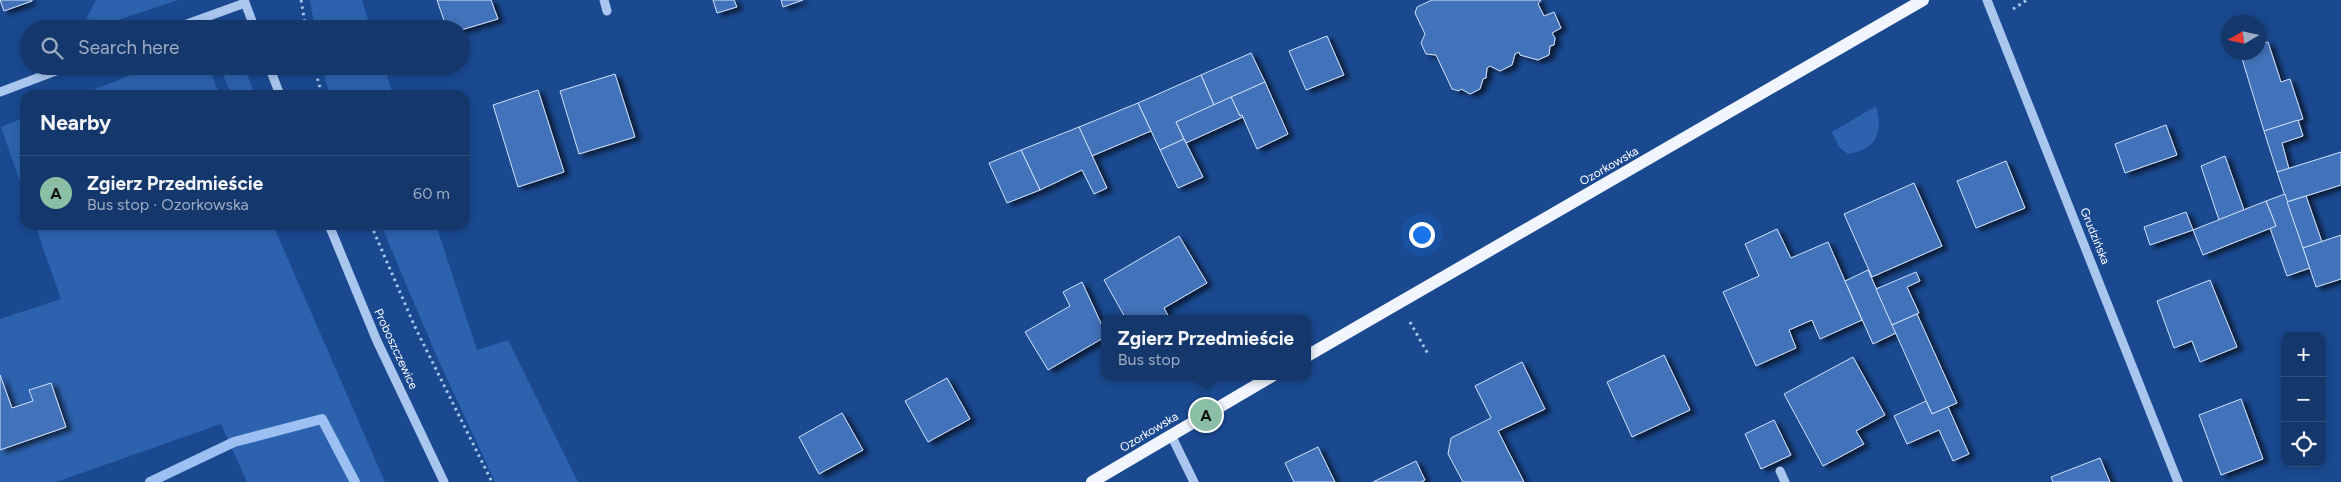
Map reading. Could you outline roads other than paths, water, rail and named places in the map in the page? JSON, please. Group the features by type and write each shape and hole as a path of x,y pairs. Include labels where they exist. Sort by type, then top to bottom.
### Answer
{"main road":[{"name":"Ozorkowska","path":"1311,354 1924,0"},
{"name":"Ozorkowska","path":"1092,482 1265,380"}],"street":[{"path":"604,0 607,12"},
{"name":"Grudzińska","path":"1987,0 2178,482"},
{"path":"196,20 245,1 252,20"},
{"path":"0,92 45,75"},
{"path":"272,75 278,90"},
{"name":"Proboszczewice","path":"331,230 377,341 444,482"},
{"path":"1171,435 1194,482"},
{"path":"1780,471 1785,482"}],"waterway":[{"path":"150,482 234,442 322,419 355,482"}],"place":[{"name":"Zgierz Przedmieście","path":"1206,415"}]}
